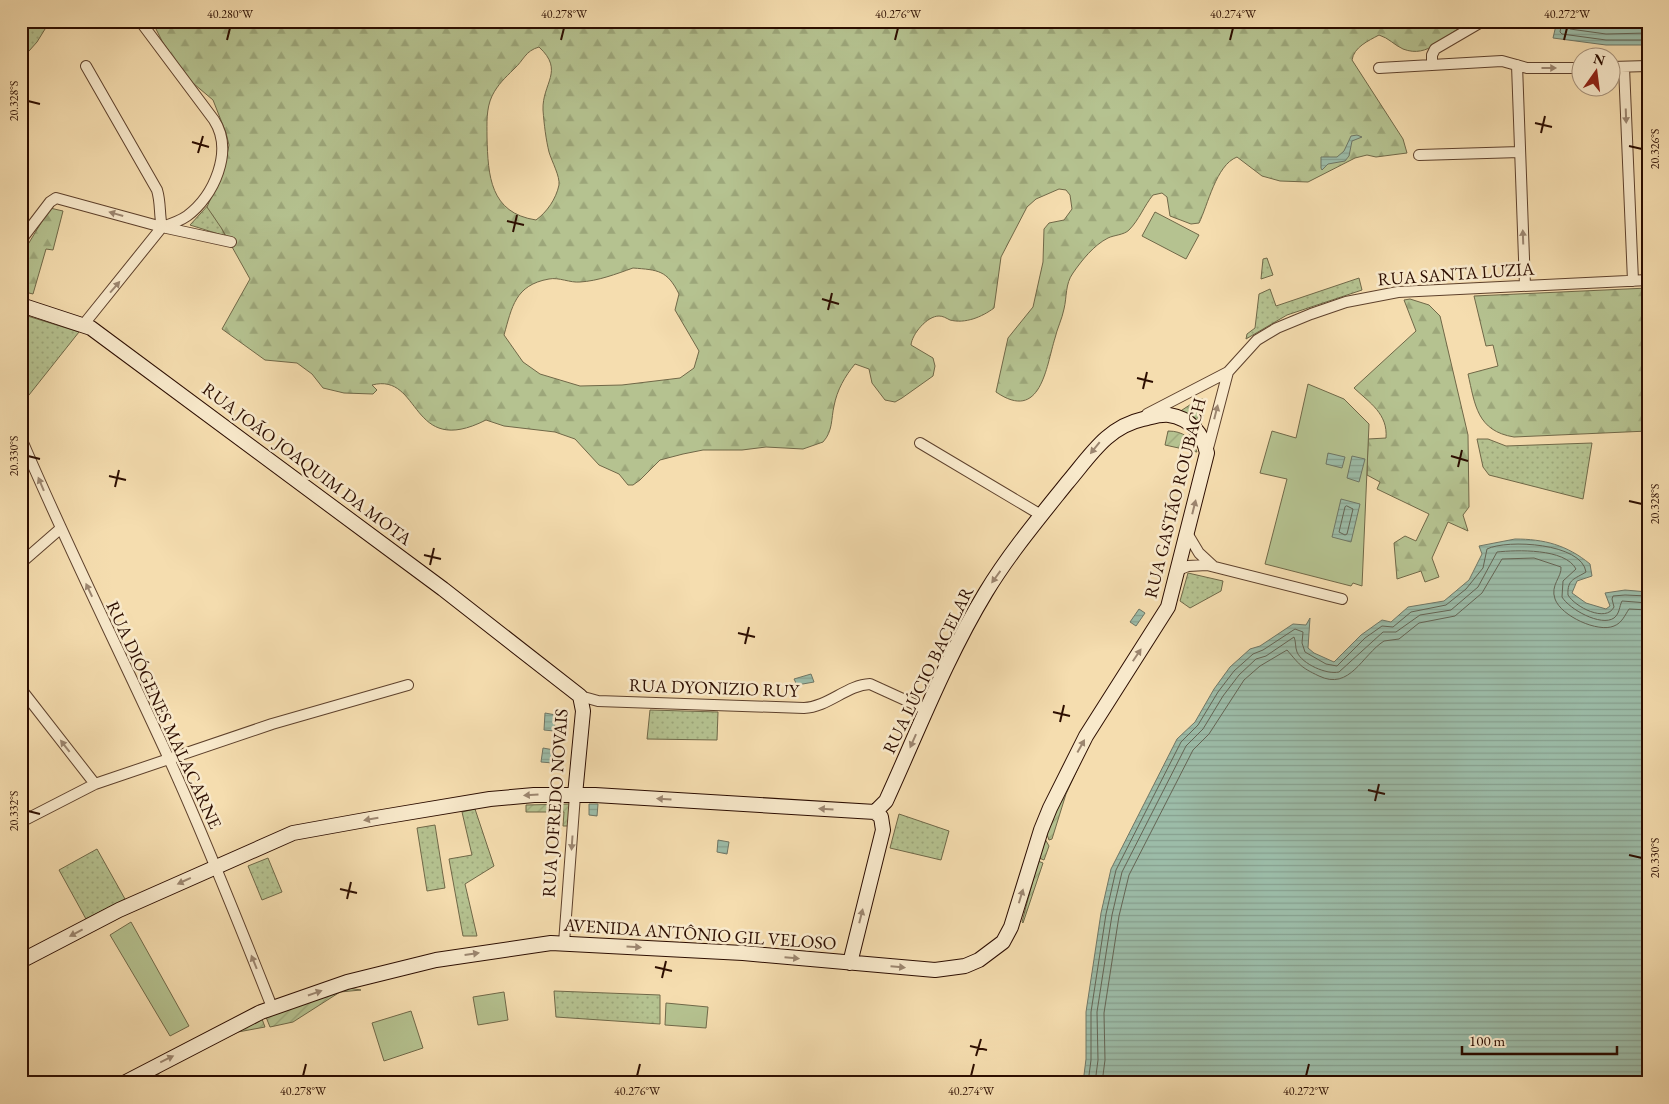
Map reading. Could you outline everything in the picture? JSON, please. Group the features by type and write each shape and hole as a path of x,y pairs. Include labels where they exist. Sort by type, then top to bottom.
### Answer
{"street":[{"path":"84,324 162,227 187,216 206,196 220,166 223,146 214,120 140,21"},
{"path":"1432,65 1432,55 1435,49 1482,21"},
{"path":"1379,68 1502,61 1536,68 1572,68"},
{"path":"1517,65 1525,286"},
{"path":"86,66 157,190 160,200 162,227"},
{"path":"1634,281 1624,67 1648,66"},
{"path":"1419,155 1520,152"},
{"path":"21,240 50,202 56,198 162,227 231,242"},
{"name":"RUA SANTA LUZIA","path":"1228,372 1257,340 1267,334 1312,314 1346,302 1398,292 1648,280"},
{"name":"RUA JOÃO JOAQUIM DA MOTA","path":"21,305 84,324 200,407 484,620 580,696"},
{"name":"RUA LÚCIO BACELAR","path":"875,812 886,801 955,650 986,592 1041,515 1101,441 1134,421 1228,372"},
{"name":"RUA GASTÃO ROUBACH","path":"850,963 935,970 949,969 979,960 1003,942 1011,927 1041,830 1050,808 1086,736 1165,613 1178,570 1228,372"},
{"path":"1134,421 1164,415 1184,420 1199,434 1207,453"},
{"name":"RUA DIÓGENES MALACARNE","path":"21,438 60,529 169,759 216,866 272,1007"},
{"path":"920,443 1041,515"},
{"path":"21,563 60,529"},
{"path":"1187,533 1200,553 1213,566"},
{"path":"1178,570 1194,565 1213,566 1342,599"},
{"name":"RUA DYONIZIO RUY","path":"580,696 598,701 804,708 820,705 860,686 870,684 927,710"},
{"path":"21,822 95,784 272,724 408,685"},
{"path":"21,689 95,784"},
{"name":"RUA JOFREDO NOVAIS","path":"564,943 583,711 580,696"},
{"path":"21,961 119,910 293,833 490,799 534,794 575,794 875,812 881,817 883,830 850,963"},
{"name":"AVENIDA ANTÔNIO GIL VELOSO","path":"124,1083 272,1007 347,982 436,960 564,943 743,953 850,963"}],"green space":[{"path":"21,21 50,21 37,42 21,60"},
{"path":"145,21 676,21 690,25 699,21 1466,21 1464,26 1435,45 1421,51 1403,49 1379,35 1362,45 1353,55 1352,60 1403,139 1407,153 1376,157 1367,155 1355,158 1308,182 1280,181 1262,176 1237,157 1223,168 1213,186 1199,223 1191,224 1170,216 1167,197 1162,193 1153,195 1129,230 1108,238 1098,245 1084,258 1070,277 1063,313 1044,376 1039,388 1032,396 1023,401 1011,400 996,392 1008,338 1033,307 1043,262 1044,229 1049,223 1064,220 1072,209 1070,195 1066,190 1059,189 1036,199 1027,207 1001,257 994,308 979,317 962,321 950,320 942,316 934,317 925,322 917,331 911,345 933,358 935,366 933,376 902,398 895,402 885,400 872,383 869,369 855,364 839,389 830,429 823,442 803,449 766,447 742,450 703,450 683,454 660,460 633,485 628,485 619,474 599,465 575,439 555,432 504,426 486,420 461,429 443,429 429,423 400,390 388,384 372,385 377,390 373,394 344,393 323,388 312,374 297,363 265,360 222,329 250,279 222,229 207,207 225,165 229,145 213,100 187,78 162,41 155,27","holes":["539,47 547,55 550,63 550,77 543,110 548,147 559,185 551,205 536,220 509,210 495,190 489,165 487,121 490,101 497,88 528,53","633,268 661,273 670,280 679,294 675,310 699,351 694,368 680,378 622,385 580,386 540,374 523,362 504,335 517,299 529,286 549,279 576,282 593,280"]},
{"path":"211,202 225,236 190,225"},
{"path":"50,208 63,211 53,250 46,249 33,294 21,291 21,256"},
{"path":"1155,212 1199,235 1186,259 1142,236"},
{"path":"1267,258 1273,275 1261,279 1263,259"},
{"path":"1359,278 1362,290 1287,315 1246,339 1247,334 1255,328 1259,294 1270,289 1276,306"},
{"path":"1648,288 1648,431 1514,437 1502,434 1485,423 1476,406 1468,374 1498,366 1493,345 1486,346 1474,296"},
{"path":"1410,299 1429,305 1440,316 1468,435 1469,507 1463,515 1468,531 1448,522 1432,558 1439,577 1425,582 1421,571 1397,579 1394,543 1405,536 1416,541 1429,514 1377,489 1380,482 1367,475 1368,439 1386,438 1386,430 1377,410 1354,388 1416,331 1404,300"},
{"path":"21,314 79,332 25,400 21,400"},
{"path":"1308,384 1344,399 1369,424 1362,586 1353,583 1351,586 1265,564 1287,479 1260,473 1272,431 1296,438"},
{"path":"1199,399 1203,399 1206,403 1201,424 1193,417 1179,412"},
{"path":"1168,431 1178,432 1186,436 1190,439 1197,452 1165,445"},
{"path":"1477,439 1488,439 1506,446 1592,443 1583,499 1489,475 1483,467"},
{"path":"1188,573 1223,581 1221,591 1190,608 1180,601"},
{"path":"650,710 718,712 717,740 647,739"},
{"path":"1078,768 1066,794 1052,839 1049,840 1046,832"},
{"path":"570,804 569,826 563,826 564,812 526,812 526,805"},
{"path":"475,809 494,866 465,884 477,936 463,936 449,859 472,855 462,812"},
{"path":"899,814 949,831 941,860 890,848"},
{"path":"435,825 445,888 427,891 417,828"},
{"path":"1045,839 1049,846 1044,860 1039,858"},
{"path":"97,849 125,899 86,919 59,870"},
{"path":"268,858 282,892 262,900 248,866"},
{"path":"1038,861 1043,863 1023,923 1022,922"},
{"path":"131,922 189,1026 170,1036 110,935"},
{"path":"348,988 361,990 340,992 293,1022 270,1027 266,1017"},
{"path":"554,991 660,995 660,1024 556,1017"},
{"path":"504,992 508,1020 478,1025 473,997"},
{"path":"666,1003 708,1007 706,1028 665,1025"},
{"path":"411,1011 423,1048 384,1061 372,1023"},
{"path":"262,1019 265,1027 238,1032 167,1067 155,1077 162,1069 188,1053 221,1036"}],"water":[{"path":"1557,21 1648,21 1648,45 1606,45 1553,38"},
{"path":"1357,135 1362,137 1352,141 1349,156 1345,161 1328,164 1322,170 1321,157 1337,157 1344,151 1351,136"},
{"path":"1328,453 1345,457 1342,468 1326,464"},
{"path":"1352,456 1365,459 1359,482 1347,478"},
{"path":"1341,499 1360,504 1351,542 1332,537"},
{"path":"1515,539 1536,540 1555,544 1573,552 1590,564 1592,576 1577,581 1572,593 1586,603 1606,609 1610,606 1605,593 1625,590 1648,592 1648,1083 1083,1083 1086,1059 1086,1012 1101,913 1111,869 1177,739 1195,722 1214,689 1230,667 1250,649 1260,646 1293,624 1306,625 1310,618 1308,648 1314,653 1334,662 1361,635 1382,620 1391,622 1408,607 1444,601 1469,580 1482,554 1479,546"},
{"path":"1139,609 1145,613 1136,626 1130,622"},
{"path":"811,674 814,682 797,685 794,679"},
{"path":"545,713 556,715 554,731 544,730"},
{"path":"543,748 554,750 553,763 541,762"},
{"path":"589,804 598,804 597,816 589,815"},
{"path":"718,840 729,842 727,854 717,852"},
{"path":"575,1081 687,1081 706,1083 561,1083"}]}
